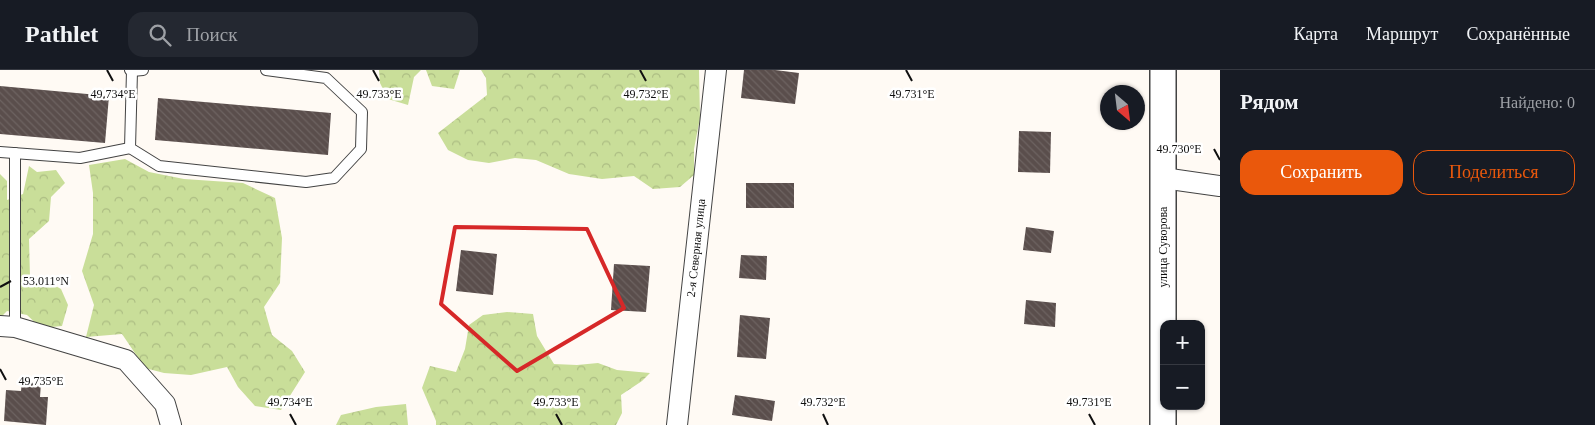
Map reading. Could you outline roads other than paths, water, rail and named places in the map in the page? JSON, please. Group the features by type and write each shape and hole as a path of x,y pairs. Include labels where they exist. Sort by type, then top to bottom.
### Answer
{"street":[{"name":"2-я Северная улица","path":"677,425 716,70"},
{"name":"улица Суворова","path":"1163,70 1164,425"},
{"path":"1163,178 1220,186"},
{"path":"8,326 126,360 165,404 170,425"}],"lane":[{"path":"130,148 131,71 143,70"},
{"path":"0,152 80,158 130,148 159,166 306,182 334,178 361,150 362,112 326,78 266,70"},
{"path":"8,326 15,153"}]}
